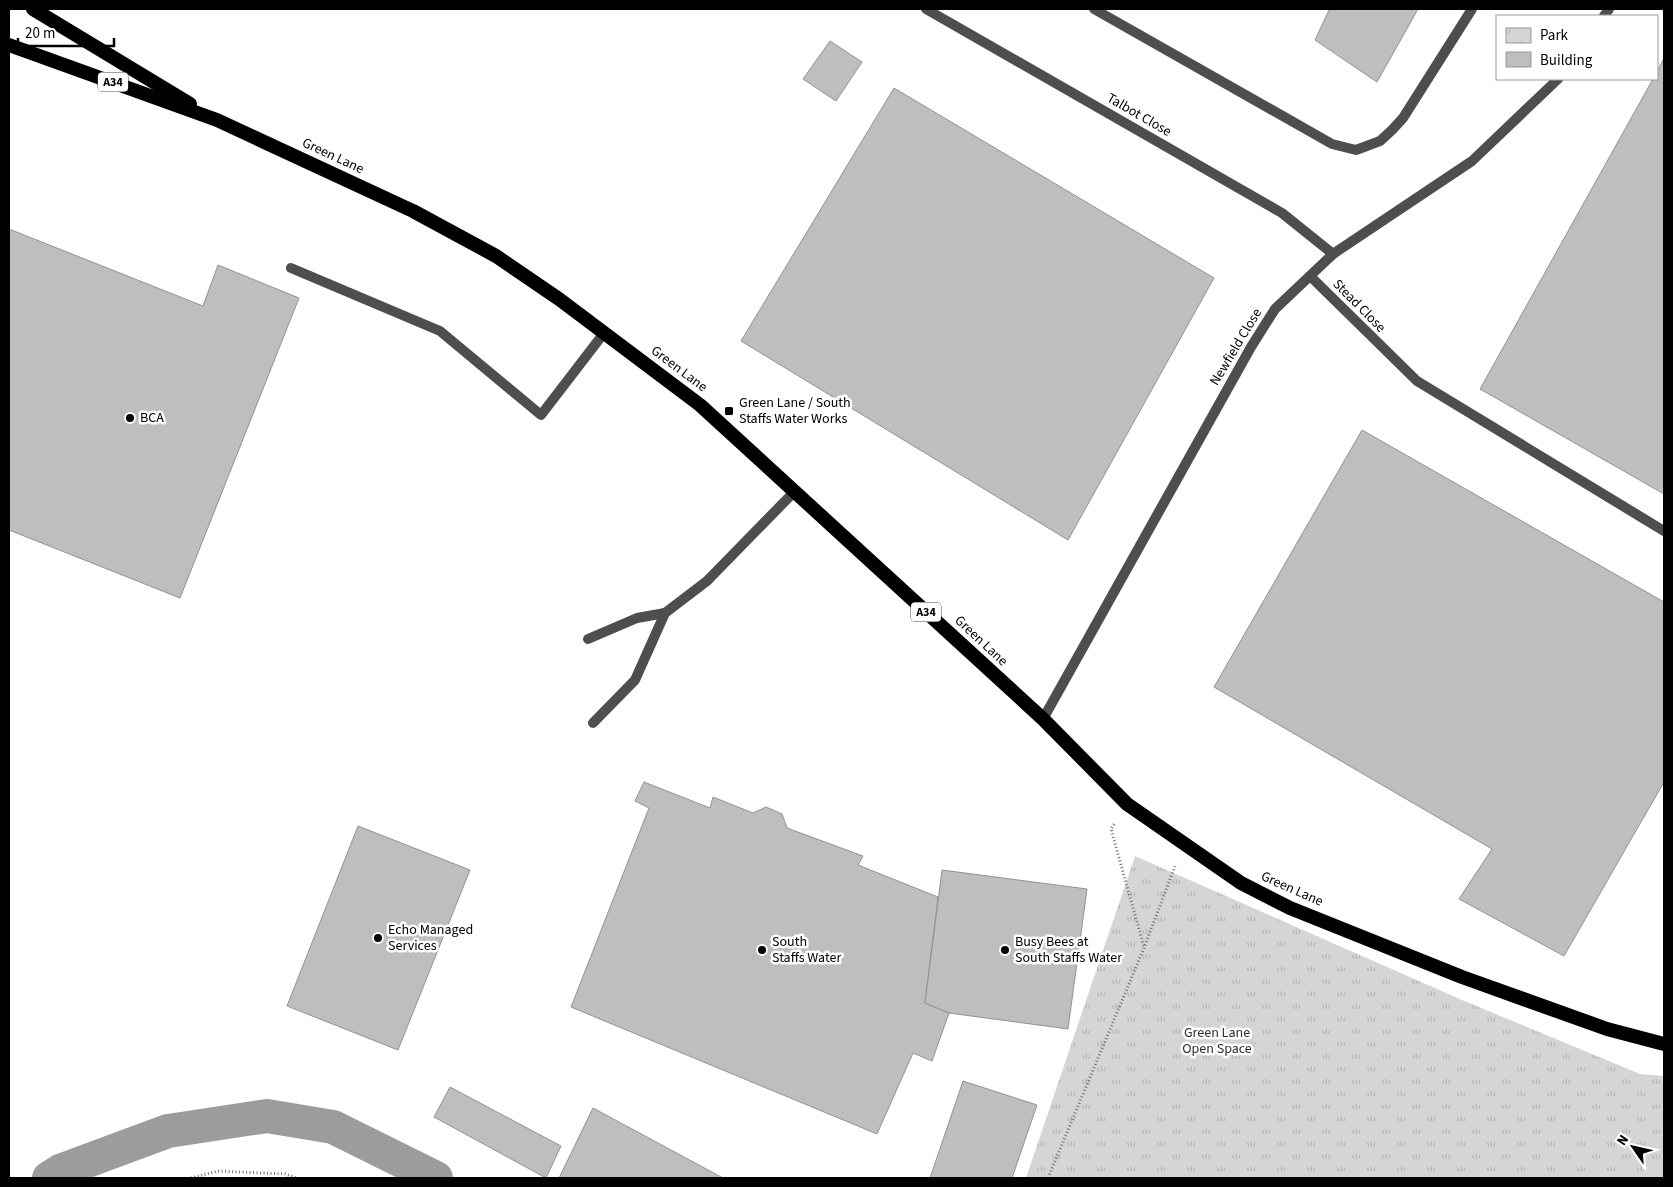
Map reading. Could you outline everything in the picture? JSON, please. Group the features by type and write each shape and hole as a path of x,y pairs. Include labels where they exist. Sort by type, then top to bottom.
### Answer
{"highway":[{"name":"Green Lane","path":"32,9 217,120"},
{"name":"Green Lane","path":"9,45 217,120 413,211 496,256 560,299 700,406 1043,719 1127,804 1183,845 1241,883 1290,908 1462,977 1607,1029 1664,1044"}],"lane":[{"name":"Talbot Close","path":"926,9 1282,213 1333,254"},
{"path":"1094,9 1332,144 1356,150 1380,141 1403,118 1472,9"},
{"name":"Newfield Close","path":"1043,719 1251,347 1275,309 1333,254 1472,161 1557,80"},
{"path":"292,268 440,331 541,415 604,333"},
{"name":"Stead Close","path":"1310,276 1389,356 1417,381 1664,531"},
{"path":"588,639 637,618 665,613 707,581 794,492"},
{"path":"593,723 635,680 665,613"}],"path":[{"path":"1127,804 1111,829 1144,948"},
{"path":"1048,1178 1144,948 1183,845"},
{"path":"191,1178 218,1171 285,1174 296,1178"}],"green space":[{"name":"Green Lane Open Space","path":"1135,856 1462,1000 1640,1074 1664,1076 1664,1178 1026,1178"}],"building":[{"path":"1327,9 1418,9 1377,82 1315,40 1329,10"},
{"path":"830,41 862,62 836,101 803,79"},
{"path":"1664,58 1664,494 1480,389 1652,80 1658,80 1658,70"},
{"path":"894,88 1214,278 1068,540 741,341"},
{"name":"BCA","path":"9,229 203,306 218,265 299,298 180,598 9,530"},
{"path":"1362,430 1664,602 1664,782 1564,956 1459,899 1492,849 1214,687"},
{"name":"South Staffs Water","path":"644,782 710,808 713,797 753,813 766,807 782,814 787,828 863,856 858,865 938,897 925,1003 949,1013 932,1061 913,1053 877,1134 571,1007 649,808 635,801"},
{"name":"Echo Managed Services","path":"358,826 470,870 398,1050 287,1006"},
{"name":"Busy Bees at South Staffs Water","path":"942,870 1087,889 1068,1029 949,1013 925,1003"},
{"path":"963,1081 1037,1105 1012,1178 930,1178"},
{"path":"450,1087 561,1146 546,1178 434,1117"},
{"path":"593,1108 723,1178 559,1178"}],"waterway":[{"path":"49,1178 60,1171 168,1131 267,1116 333,1127 436,1178"}],"place":[{"name":"Green Lane / South Staffs Water Works","path":"729,411"},
{"name":"BCA","path":"130,418"},
{"name":"Echo Managed Services","path":"378,938"},
{"name":"South Staffs Water","path":"762,950"},
{"name":"Busy Bees at South Staffs Water","path":"1005,950"}]}
